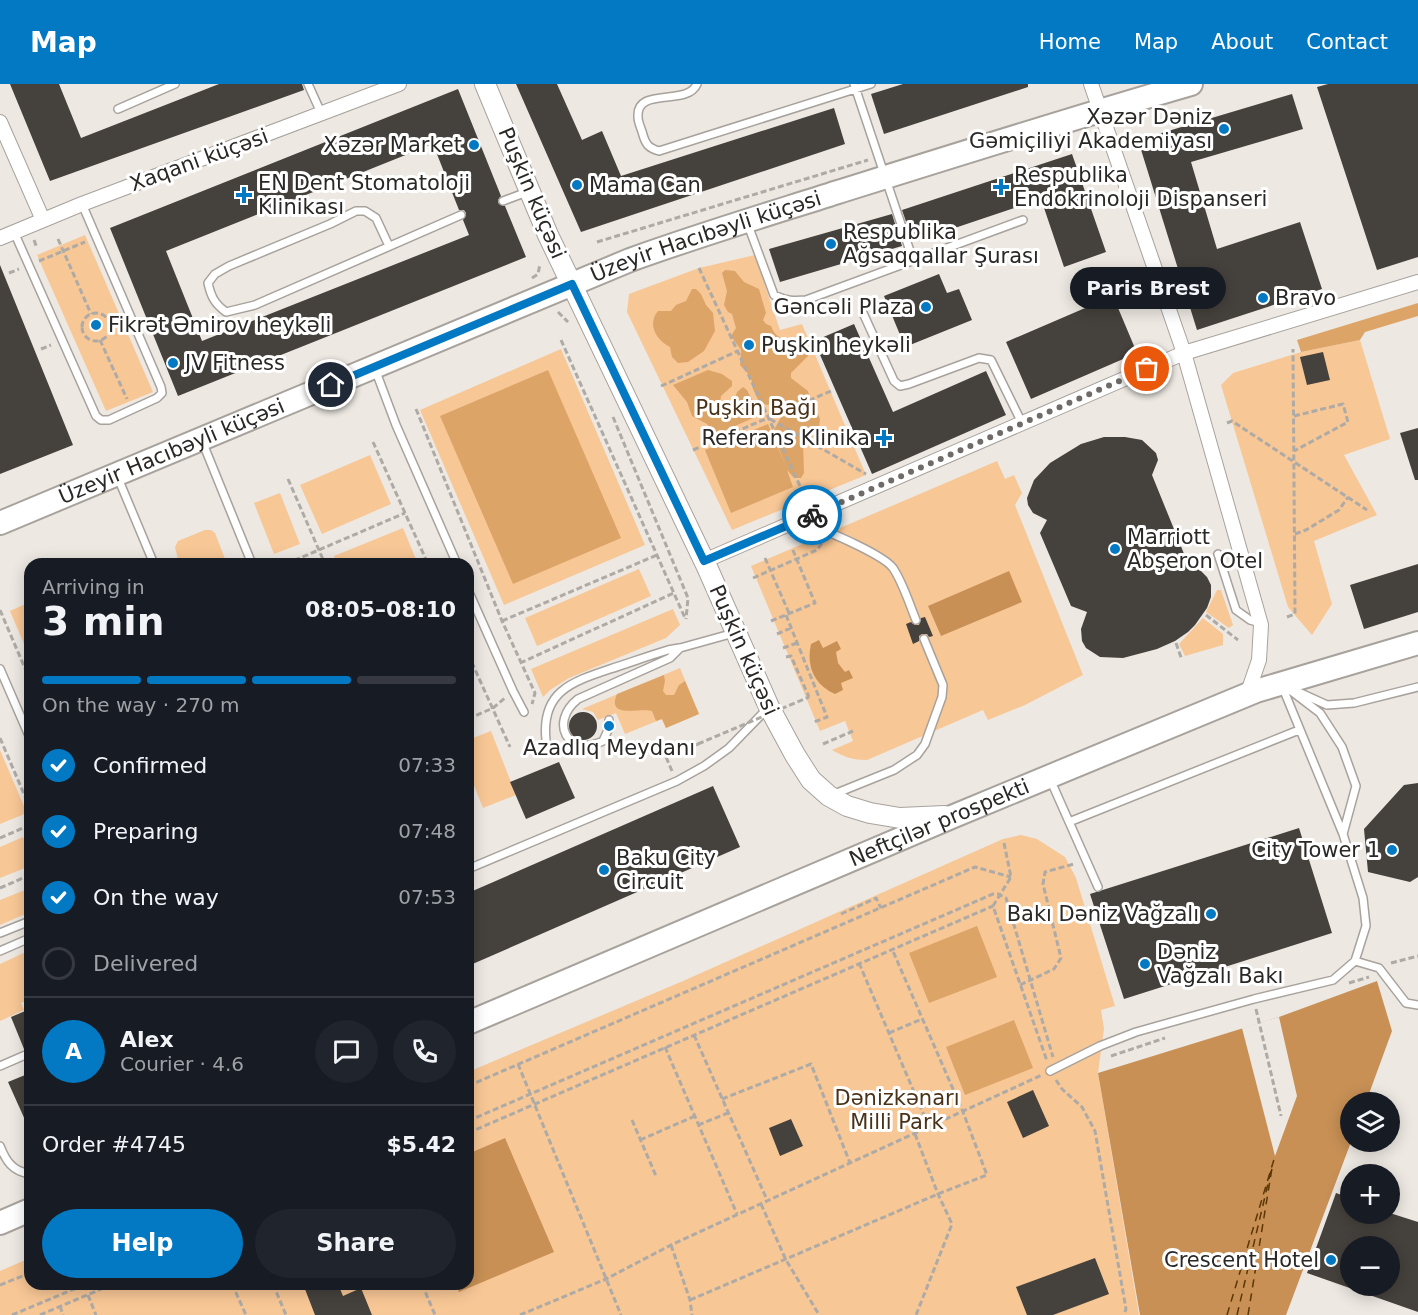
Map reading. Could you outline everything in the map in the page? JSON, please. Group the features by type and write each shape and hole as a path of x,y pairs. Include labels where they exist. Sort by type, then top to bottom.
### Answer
{"highway":[{"name":"Üzeyir Hacıbəyli küçəsi","path":"0,523 572,284 678,243 747,221 882,167 1191,84"},
{"name":"Neftçilər prospekti","path":"474,1020 954,816 1247,695 1418,643"},
{"path":"0,1223 24,1213"}],"main road":[{"name":"Puşkin küçəsi","path":"485,84 572,284 704,561 769,707 784,737 811,780 847,806 870,813 900,818 954,816"}],"street":[{"name":"Xaqani küçəsi","path":"0,238 82,204 399,84"},
{"path":"1091,84 1184,352 1261,623 1259,660 1247,695"},
{"path":"0,122 43,220"},
{"path":"704,561 1184,352 1418,282"}],"lane":[{"path":"118,109 175,84"},
{"path":"308,84 322,114"},
{"path":"697,84 688,94 648,99 641,105 637,116 646,144 651,148 659,151 855,86 871,84"},
{"path":"855,86 913,260"},
{"path":"503,201 530,191"},
{"path":"14,232 96,416 101,420 109,420 158,398 162,393 82,204"},
{"path":"389,246 376,218 365,211 356,211 215,274 208,283 211,297 226,312 255,305 461,215"},
{"path":"747,221 774,295 784,300 806,300 1023,220"},
{"path":"862,313 894,381 900,386 985,357 992,360 1022,423"},
{"path":"374,367 396,425 454,558"},
{"path":"202,440 250,558"},
{"path":"117,475 152,558"},
{"path":"800,520 832,533 888,563 896,573 916,620"},
{"path":"1218,554 1236,610 1250,620 1261,623"},
{"path":"474,603 524,712"},
{"path":"546,740 544,725 551,703 561,690 578,680 668,650 737,632"},
{"path":"829,795 894,770 917,755 925,744 942,697 943,685 924,639"},
{"path":"609,720 603,741 591,747 579,746 564,731 563,722 568,707 578,699 670,658 680,648"},
{"path":"0,669 24,724"},
{"path":"1281,683 1328,705 1354,703 1418,687"},
{"path":"1050,1071 1100,1046 1136,1032 1333,980 1355,961 1366,926 1363,898 1342,834 1281,683"},
{"path":"1281,683 1320,713 1342,747 1356,786 1342,834"},
{"path":"474,866 676,781 704,766 729,748 769,707"},
{"path":"1069,822 1299,730"},
{"path":"1049,777 1098,887"},
{"path":"0,933 24,923"},
{"path":"0,951 24,941"},
{"path":"1355,961 1378,968 1406,1003 1418,1005"},
{"path":"0,1066 24,1056"},
{"path":"0,1146 10,1165 24,1173"}],"path":[{"path":"597,242 882,167"},
{"path":"9,273 96,237"},
{"path":"58,239 91,314"},
{"path":"699,268 807,500"},
{"path":"100,313 107,318 110,326 107,334 100,340 92,340 85,335 82,327 84,319 91,314 100,313"},
{"path":"100,340 132,410"},
{"path":"561,340 686,619"},
{"path":"1287,617 1295,614 1293,349"},
{"path":"661,386 738,351"},
{"path":"693,450 831,391"},
{"path":"1294,416 1343,404 1348,422 1294,451"},
{"path":"416,409 535,697 533,703 524,712"},
{"path":"769,418 873,478"},
{"path":"1227,423 1232,421 1367,510"},
{"path":"373,442 425,558"},
{"path":"288,479 322,558"},
{"path":"1295,534 1340,510 1348,497"},
{"path":"300,558 405,513"},
{"path":"753,578 817,550 823,542"},
{"path":"771,621 815,603 792,548"},
{"path":"502,621 657,555"},
{"path":"765,558 827,717 814,722"},
{"path":"520,663 674,593"},
{"path":"0,610 24,663"},
{"path":"1206,615 1238,640"},
{"path":"777,634 791,628"},
{"path":"783,648 797,643"},
{"path":"1176,643 1182,660"},
{"path":"676,781 666,757 808,697 791,656 786,657"},
{"path":"474,667 510,747"},
{"path":"474,716 493,708 513,691"},
{"path":"823,744 853,731"},
{"path":"0,738 24,794"},
{"path":"0,838 24,828"},
{"path":"474,1130 993,906 1011,877 1004,843"},
{"path":"1020,985 1054,969 1061,957 1043,884 1045,872 1086,861"},
{"path":"474,1083 975,867 1011,877"},
{"path":"0,888 24,878"},
{"path":"474,1118 993,894 1005,898 1051,1054 1057,1063 1062,1065"},
{"path":"842,914 876,898 881,908"},
{"path":"993,906 1050,1071 1062,1089 1082,1107 1095,1131 1126,1309 1124,1315"},
{"path":"690,1300 987,1175 963,1112 892,949"},
{"path":"1395,962 1418,956"},
{"path":"859,963 929,1127"},
{"path":"1342,985 1374,976"},
{"path":"1247,1010 1256,1008 1281,1116"},
{"path":"890,1033 922,1019"},
{"path":"694,1035 768,1202"},
{"path":"1102,1059 1169,1037"},
{"path":"665,1047 737,1214"},
{"path":"722,1099 811,1064 850,1164"},
{"path":"518,1065 621,1315"},
{"path":"520,1315 606,1279 737,1214 768,1202 1050,1071"},
{"path":"699,1125 728,1113"},
{"path":"640,1140 694,1116"},
{"path":"632,1120 656,1176"},
{"path":"915,1134 952,1224 916,1315"},
{"path":"761,1204 786,1260 817,1314"},
{"path":"671,1245 690,1300 692,1315"},
{"path":"0,1285 24,1275"},
{"path":"12,1315 72,1290"},
{"path":"40,1315 99,1290"},
{"path":"235,1290 245,1315"},
{"path":"276,1290 286,1315"},
{"path":"425,1290 435,1315"},
{"path":"87,1295 96,1315"},
{"path":"60,1306 63,1315"}],"green space":[{"path":"85,235 153,392 106,411 37,255"},
{"name":"Puşkin Bağı","path":"755,255 780,330 802,324 866,475 732,530 627,312 629,294 699,268"},
{"path":"725,270 735,271 744,282 759,289 766,313 763,320 771,326 778,337 799,339 807,345 808,356 791,373 791,378 808,391 813,411 820,419 819,428 810,432 803,439 804,473 801,478 794,478 787,470 793,487 731,513 705,450 768,424 786,467 774,430 781,417 782,409 775,403 767,405 759,402 751,377 740,365 741,350 731,336 736,328 732,314 724,305 727,291 722,273"},
{"path":"692,289 696,289 701,294 713,313 715,331 704,351 688,362 678,363 672,357 670,347 657,336 653,321 658,311 671,311 676,305 686,301"},
{"path":"1418,303 1418,316 1365,332 1360,340 1301,352 1297,340"},
{"path":"1360,340 1390,439 1344,455 1377,515 1314,541 1332,604 1312,635 1288,607 1221,385 1233,373 1301,352"},
{"path":"561,349 645,545 504,605 420,410"},
{"path":"548,370 621,538 513,584 440,416"},
{"path":"708,370 722,374 732,381 732,386 721,396 722,407 733,406 737,392 743,387 747,390 760,415 719,433 713,432 707,424 692,416 687,402 673,385"},
{"path":"370,455 391,504 322,534 300,485"},
{"path":"997,461 1005,479 1014,475 1022,493 1015,505 1083,675 1025,705 988,720 983,710 867,760 841,755 832,750 853,741 845,721 820,731 751,566"},
{"path":"280,493 300,544 274,554 254,503"},
{"path":"403,528 416,558 335,558 334,556"},
{"path":"205,530 211,530 215,533 225,558 178,558 175,547 178,541"},
{"path":"639,569 651,596 537,646 525,618"},
{"path":"1217,590 1221,590 1233,625 1229,628 1206,612"},
{"path":"24,605 24,644 10,611"},
{"path":"673,609 680,625 666,638 569,678 543,697 531,669"},
{"path":"1203,618 1223,634 1223,645 1185,656 1179,644"},
{"path":"680,668 699,714 666,728 662,719 625,734 616,713 598,720 593,712 582,709"},
{"path":"664,675 663,691 666,695 674,695 679,685 685,681 699,714 666,728 662,719 656,721 652,711 626,711 616,707 617,694"},
{"path":"491,731 516,795 483,808 474,785 474,738"},
{"path":"0,750 24,806 24,814 0,824"},
{"name":"Dənizkənarı Milli Park","path":"1021,835 1037,839 1065,857 1076,878 1115,1006 1101,1010 1104,1029 1098,1073 1139,1315 0,1315 0,1271 24,1261 24,1290 474,1290 474,1069 683,981 1003,839"},
{"path":"23,837 24,868 0,878 0,847"},
{"path":"24,890 24,915 0,925 0,900"},
{"path":"977,926 997,977 929,1003 909,953"},
{"path":"24,953 24,1002 21,1003 24,1010 0,1021 0,964"},
{"path":"1014,1020 1033,1068 965,1095 946,1047"}],"shaded area":[{"path":"1009,571 1022,602 941,636 928,606"},
{"path":"819,640 823,648 837,641 841,649 836,652 838,663 845,672 849,670 853,678 841,683 843,690 835,694 822,685 813,674 810,660 811,644"},
{"path":"1377,981 1392,1031 1370,1092 1340,1092 1340,1152 1347,1152 1343,1164 1340,1164 1340,1171 1286,1315 1140,1315 1098,1073 1279,1017"},
{"path":"505,1138 554,1252 474,1286 474,1151"}],"pier":[{"path":"1279,1017 1297,1096 1275,1156 1242,1028"}],"building":[{"path":"10,84 59,84 81,138 219,84 302,84 304,90 50,181"},
{"path":"516,84 557,84 582,140 602,131 621,176 834,108 845,144 581,232"},
{"path":"903,84 1028,84 1028,87 884,134 871,94"},
{"path":"1328,84 1418,84 1418,257 1377,270 1317,87"},
{"path":"458,89 501,196 498,203 505,206 526,257 178,396 110,228","holes":["433,144 459,210 464,210 466,213 463,220 469,235 202,341 166,251"]},
{"path":"1292,94 1303,129 1191,162 1217,249 1300,222 1322,289 1197,330 1138,140"},
{"path":"1072,154 1106,252 1064,267 1041,199 913,242 902,210"},
{"path":"892,214 902,246 780,282 769,249"},
{"path":"0,265 73,445 0,474"},
{"path":"939,274 947,293 959,289 972,320 905,347 884,296"},
{"path":"1113,296 1137,353 1031,399 1006,342"},
{"path":"854,324 893,412 986,371 1006,415 872,474 814,341"},
{"path":"1323,352 1330,380 1307,385 1300,357"},
{"path":"1418,428 1418,480 1415,480 1400,433"},
{"name":"Marriott Abşeron Otel","path":"1104,437 1142,440 1156,453 1158,460 1152,475 1189,566 1200,570 1211,585 1211,597 1207,608 1188,632 1157,649 1123,658 1100,657 1086,648 1082,641 1081,629 1087,612 1071,606 1040,533 1047,520 1033,513 1027,498 1034,480 1050,463 1081,444"},
{"path":"1418,564 1418,612 1364,629 1350,585"},
{"path":"925,617 933,636 922,634 919,636 919,641 913,644 906,624 911,622 919,625 921,618"},
{"path":"583,712 593,716 597,726 593,736 583,740 573,736 569,726 573,716"},
{"path":"559,762 575,798 526,819 510,782"},
{"name":"City Tower 1","path":"1418,783 1418,877 1410,882 1368,872 1364,829 1404,785"},
{"name":"Baku City Circuit","path":"713,786 740,847 474,963 474,890"},
{"name":"Bakı Dəniz Vağzalı","path":"1299,828 1332,933 1124,999 1090,894"},
{"path":"24,1012 24,1049 11,1017"},
{"path":"24,1075 24,1118 8,1082"},
{"path":"1033,1090 1049,1126 1023,1138 1007,1102"},
{"path":"791,1119 803,1146 780,1156 769,1128"},
{"name":"Crescent Hotel","path":"1336,1193 1340,1194 1340,1224 1400,1224 1400,1216 1418,1222 1418,1312 1372,1296 1400,1296 1400,1236 1340,1236 1340,1285 1307,1273"},
{"path":"1095,1258 1109,1294 1053,1315 1027,1315 1016,1287"},
{"path":"305,1290 340,1290 343,1296 362,1290 372,1315 315,1315"}],"ferry route":[{"path":"1227,1315 1275,1156"},
{"path":"1248,1315 1273,1162"},
{"path":"1237,1315 1271,1171"}],"way so far":[{"path":"812,515 1147,369"}],"place":[{"name":"Xəzər Dəniz Gəmiçiliyi Akademiyası","path":"1224,129"},
{"name":"Xəzər Market","path":"474,145"},
{"name":"Mama Can","path":"577,185"},
{"name":"Respublika Endokrinoloji Dispanseri","path":"1001,187"},
{"name":"EN Dent Stomatoloji Klinikası","path":"244,195"},
{"name":"Respublika Ağsaqqallar Şurası","path":"831,244"},
{"name":"Bravo","path":"1263,298"},
{"name":"Gəncəli Plaza","path":"926,307"},
{"name":"Fikrət Əmirov heykəli","path":"96,325"},
{"name":"Puşkin heykəli","path":"749,345"},
{"name":"JV Fitness","path":"173,363"},
{"name":"Paris Brest","path":"1147,369"},
{"name":"Referans Klinika","path":"884,438"},
{"name":"Marriott Abşeron Otel","path":"1115,549"},
{"name":"Azadlıq Meydanı","path":"609,726"},
{"name":"City Tower 1","path":"1392,850"},
{"name":"Baku City Circuit","path":"604,870"},
{"name":"Bakı Dəniz Vağzalı","path":"1211,914"},
{"name":"Dəniz Vağzalı Bakı","path":"1145,964"},
{"name":"Crescent Hotel","path":"1331,1260"}],"route":[{"path":"331,385 572,284 704,561 812,515"}]}
